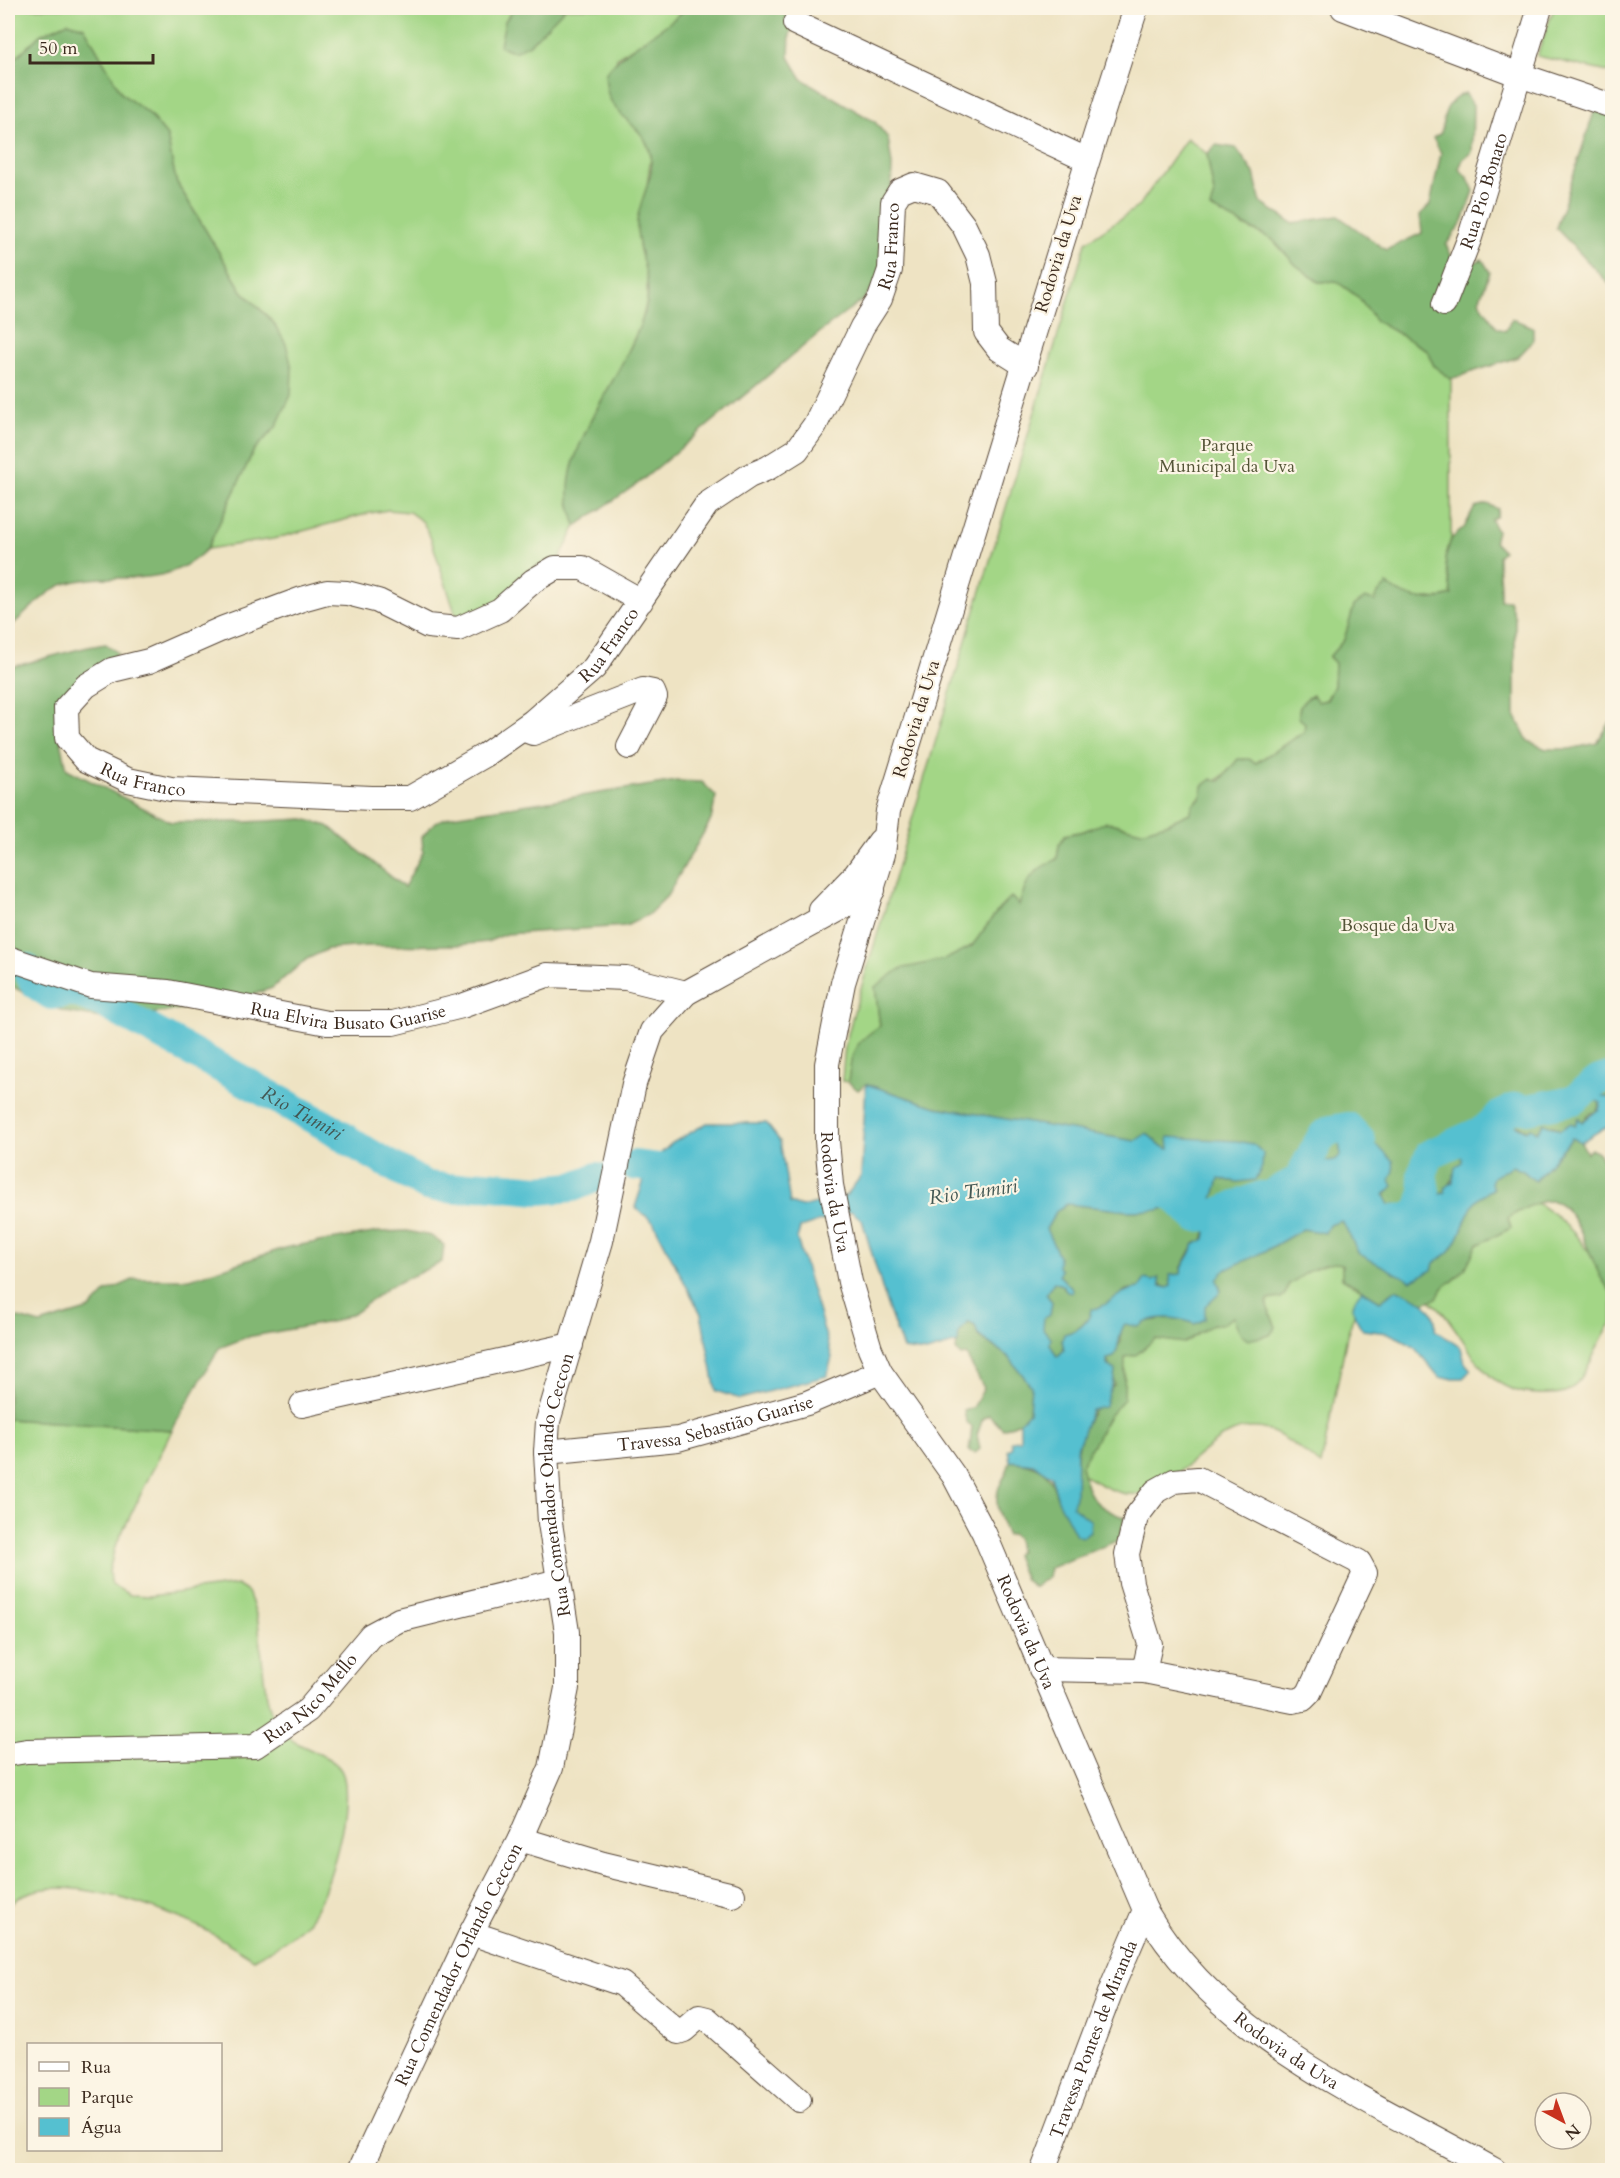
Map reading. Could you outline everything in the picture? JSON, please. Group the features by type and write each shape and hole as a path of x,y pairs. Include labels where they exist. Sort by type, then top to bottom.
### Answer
{"street":[{"name":"Rodovia da Uva","path":"1136,8 1053,264 1026,366 888,811 873,890 843,983 827,1064 827,1141 831,1185 862,1323 880,1372 964,1494 984,1533 1145,1910 1174,1955 1216,2000 1242,2022 1306,2066 1463,2164 1494,2170"},
{"path":"1343,8 1517,74 1612,106"},
{"name":"Rua Pio Bonato","path":"1444,304 1470,237 1517,74 1539,8"},
{"path":"795,23 1087,160"},
{"name":"Rua Franco","path":"641,601 583,568 555,568 532,581 500,610 458,629 428,626 378,601 347,593 327,592 224,628 149,661 112,670 86,686 66,708 67,738 86,760 128,780 171,789 410,798 446,779 522,729 594,668 641,601 707,504 749,476 768,468 796,450 815,425 862,327 880,299 890,270 893,202 900,191 914,185 938,192 952,208 978,255 985,284 986,332 999,349 1026,366"},
{"path":"522,729 533,733 643,690 653,692 655,697 629,747"},
{"path":"802,928 856,874 885,834"},
{"name":"Rua Comendador Orlando Ceccon","path":"360,2170 471,1933 520,1839 551,1768 567,1688 567,1632 550,1523 546,1452 548,1421 601,1240 634,1084 652,1031 686,993 873,890"},
{"name":"Rua Elvira Busato Guarise","path":"8,958 91,986 168,992 327,1023 393,1023 462,1006 547,975 626,978 686,993"},
{"path":"302,1405 571,1345"},
{"name":"Travessa Sebastião Guarise","path":"546,1452 678,1439 807,1403 880,1372"},
{"path":"1041,1669 1144,1671 1293,1701 1303,1699 1309,1693 1365,1573 1364,1567 1359,1562 1197,1479 1174,1481 1156,1491 1136,1517 1127,1554 1131,1583 1150,1644 1144,1671"},
{"name":"Rua Nico Mello","path":"8,1754 39,1750 255,1746 308,1710 371,1635 399,1620 559,1581"},
{"path":"520,1839 603,1864 733,1895"},
{"name":"Travessa Pontes de Miranda","path":"1043,2170 1113,1985 1145,1910"},
{"path":"471,1933 622,1984 678,2032 684,2030 699,2016 707,2019 799,2100"}],"green space":[{"path":"8,8 514,8 505,21 565,8 682,8 682,12 666,27 617,57 609,98 644,136 651,156 639,246 647,275 647,300 642,321 624,361 592,417 572,467 569,502 576,526 552,573 461,631 431,539 423,522 409,512 388,510 370,513 273,539 207,549 254,450 276,427 273,322 242,291 176,181 167,136 149,114 122,94 84,27 68,22 40,35 8,65"},
{"path":"514,8 565,8 530,44 514,52 500,46 505,21"},
{"path":"682,8 802,8 790,34 789,57 802,79 875,122 888,138 892,165 889,253 882,277 863,300 824,329 640,482 576,526 570,504 569,481 575,456 586,430 629,351 640,326 648,292 646,272 638,242 637,222 651,172 651,155 643,137 613,105 607,91 605,74 622,56 682,12"},
{"path":"1554,8 1612,8 1612,73 1537,56"},
{"path":"68,22 84,27 122,94 149,114 167,136 176,181 242,291 273,322 286,344 292,368 291,395 276,427 254,450 207,549 189,563 171,572 135,578 81,580 62,585 41,599 8,629 8,65 40,35"},
{"path":"1465,93 1473,105 1472,152 1463,159 1459,169 1468,178 1474,191 1463,221 1446,245 1464,280 1474,263 1482,259 1490,272 1479,301 1497,328 1505,331 1512,319 1533,327 1533,341 1518,357 1451,379 1434,366 1427,350 1376,321 1358,297 1336,281 1319,282 1296,265 1272,239 1210,208 1214,194 1207,154 1216,145 1236,148 1254,173 1261,203 1292,223 1338,216 1386,250 1422,233 1420,215 1430,205 1441,153 1433,138 1441,133 1445,114 1450,104"},
{"path":"1595,109 1612,115 1612,287 1556,228"},
{"name":"Parque Municipal da Uva","path":"1187,138 1207,154 1214,194 1243,226 1272,239 1296,265 1318,282 1336,281 1358,297 1376,321 1427,350 1434,366 1451,379 1451,539 1445,559 1452,595 1434,599 1418,599 1387,585 1375,601 1349,625 1344,640 1329,657 1335,663 1334,686 1326,700 1318,702 1305,723 1304,732 1256,763 1238,760 1199,798 1190,813 1166,824 1141,831 1106,822 1084,831 1065,835 1059,845 1057,859 1036,872 1028,882 1019,905 1012,898 973,944 955,955 875,987 880,1026 859,1043 851,1062 848,1082 842,1081 845,1046 853,1015 1086,242 1139,206"},
{"name":"Bosque da Uva","path":"1487,504 1498,509 1497,516 1491,520 1497,531 1494,542 1503,551 1498,556 1500,600 1509,600 1515,618 1515,715 1528,741 1546,749 1570,749 1597,743 1612,719 1612,1098 1600,1096 1596,1101 1601,1102 1596,1112 1591,1113 1582,1122 1578,1119 1574,1126 1560,1130 1552,1125 1539,1131 1531,1131 1518,1125 1478,1133 1481,1139 1474,1146 1466,1145 1462,1162 1445,1193 1432,1194 1410,1210 1396,1210 1387,1199 1386,1193 1393,1161 1348,1140 1340,1143 1341,1155 1335,1161 1303,1164 1298,1189 1292,1195 1258,1203 1207,1223 1203,1242 1195,1243 1181,1269 1182,1274 1172,1279 1171,1286 1168,1288 1160,1285 1159,1278 1139,1288 1126,1290 1062,1340 1064,1350 1057,1357 1050,1344 1050,1338 1043,1329 1043,1318 1050,1315 1052,1302 1046,1294 1054,1282 1062,1285 1064,1289 1073,1290 1059,1275 1046,1229 1057,1210 1067,1204 1128,1211 1159,1210 1188,1201 1197,1210 1213,1199 1219,1179 1238,1182 1169,1138 1169,1149 1159,1145 1155,1140 1135,1141 936,1107 866,1084 858,1090 848,1082 849,1071 859,1043 880,1026 875,987 900,969 946,959 972,946 999,909 1011,897 1019,905 1032,876 1042,867 1057,859 1059,845 1065,835 1084,831 1106,822 1141,831 1166,824 1190,813 1193,804 1201,798 1203,786 1212,779 1220,781 1238,759 1249,759 1256,763 1304,732 1305,723 1299,718 1300,707 1313,695 1318,702 1327,700 1334,686 1335,663 1329,657 1344,640 1354,606 1365,598 1375,601 1378,593 1387,585 1418,599 1434,599 1452,595 1445,559 1451,539 1464,528 1475,507"},
{"path":"106,644 118,653 56,719 67,769 171,822 304,819 328,826 404,887 423,852 422,837 435,822 452,816 676,781 702,782 716,796 711,820 667,896 648,915 626,926 506,934 487,942 459,945 367,946 328,949 307,959 272,988 237,1000 126,1018 101,1018 70,1013 46,1005 8,984 8,665 10,667"},
{"path":"1108,1114 1535,1202 1554,1214 1574,1233 1612,1280 1612,1323 1585,1371 1571,1389 1556,1394 1523,1392 1506,1387 1492,1378 1439,1308 1413,1289 1356,1309 1347,1336 1321,1465 1274,1433 1249,1428 1232,1432 1217,1441 1171,1478 1154,1488 1137,1494 1129,1494 1102,1486 1070,1468"},
{"path":"1572,1138 1581,1142 1587,1153 1591,1149 1599,1154 1612,1175 1612,1294 1600,1277 1586,1244 1567,1210 1559,1203 1546,1201 1529,1206 1508,1218 1511,1228 1477,1245 1465,1269 1453,1281 1446,1284 1437,1298 1424,1303 1397,1289 1380,1301 1342,1278 1342,1264 1334,1263 1320,1266 1288,1285 1286,1293 1281,1298 1268,1300 1267,1306 1276,1327 1270,1335 1248,1340 1241,1335 1233,1317 1221,1325 1213,1324 1184,1343 1155,1339 1136,1355 1125,1357 1124,1399 1109,1416 1081,1466 1094,1500 1105,1509 1125,1518 1119,1540 1050,1568 1048,1577 1034,1587 1025,1580 1015,1555 1019,1550 1017,1539 1012,1534 1007,1535 1000,1517 997,1503 998,1489 1010,1461 1037,1467 1043,1470 1051,1481 1058,1500 1080,1513 1071,1506 1080,1440 1092,1412 1115,1384 1107,1359 1121,1342 1121,1328 1125,1324 1171,1318 1185,1320 1221,1291 1217,1280 1222,1271 1267,1250 1303,1229 1325,1233 1329,1225 1343,1220 1359,1254 1434,1263 1448,1253 1456,1243 1476,1200 1493,1189 1490,1183 1493,1177 1512,1166 1523,1171 1535,1181"},
{"path":"407,1231 431,1236 444,1245 442,1262 389,1287 357,1311 336,1321 247,1337 219,1348 172,1430 8,1419 8,1315 40,1324 90,1309 106,1292 135,1279 190,1279 288,1247 379,1232"},
{"path":"968,1322 975,1326 978,1336 1009,1357 1031,1386 1029,1412 1020,1422 1003,1429 989,1415 983,1418 977,1435 980,1449 975,1453 969,1451 972,1427 966,1421 964,1411 973,1408 984,1388 966,1355 961,1356 956,1350 959,1332"},
{"path":"8,1419 172,1430 115,1547 109,1571 112,1585 130,1595 150,1596 237,1585 248,1592 258,1622 266,1692 273,1718 285,1736 330,1760 342,1772 345,1786 343,1825 332,1870 317,1908 297,1932 254,1959 187,1921 114,1896 65,1888 43,1889 23,1895 8,1907"}],"water":[{"path":"866,1084 936,1107 1135,1141 1147,1133 1159,1145 1169,1149 1168,1137 1237,1141 1253,1144 1263,1153 1262,1167 1255,1180 1238,1182 1219,1179 1213,1199 1213,1208 1203,1213 1188,1201 1159,1210 1128,1211 1067,1204 1057,1210 1046,1229 1059,1256 1058,1267 1061,1270 1059,1275 1073,1290 1072,1293 1067,1292 1062,1285 1054,1282 1046,1294 1052,1302 1050,1315 1044,1318 1043,1329 1051,1338 1050,1344 1057,1357 1064,1350 1062,1340 1064,1334 1082,1326 1091,1309 1102,1306 1124,1292 1139,1288 1145,1279 1153,1281 1159,1278 1160,1286 1168,1288 1171,1286 1170,1275 1181,1274 1193,1245 1205,1239 1206,1232 1202,1228 1207,1224 1206,1220 1215,1216 1219,1218 1258,1203 1292,1195 1298,1189 1299,1174 1308,1157 1312,1154 1320,1162 1335,1160 1341,1155 1339,1143 1343,1139 1348,1140 1356,1134 1369,1138 1393,1161 1394,1171 1390,1180 1393,1186 1384,1195 1389,1205 1395,1204 1396,1210 1410,1210 1418,1199 1445,1193 1445,1188 1453,1182 1455,1167 1462,1162 1461,1154 1466,1145 1474,1146 1481,1140 1478,1133 1483,1126 1500,1127 1497,1122 1502,1118 1526,1131 1531,1128 1537,1132 1544,1123 1560,1130 1571,1123 1575,1125 1578,1118 1582,1122 1599,1109 1601,1103 1596,1101 1600,1096 1612,1098 1612,1126 1604,1128 1581,1142 1572,1138 1535,1181 1523,1171 1512,1166 1493,1177 1491,1183 1493,1189 1484,1194 1471,1208 1456,1243 1450,1251 1434,1263 1432,1270 1411,1281 1359,1254 1342,1221 1329,1225 1325,1233 1303,1229 1267,1250 1223,1271 1217,1280 1221,1291 1205,1306 1205,1319 1195,1324 1158,1318 1138,1327 1125,1324 1114,1357 1107,1359 1107,1365 1115,1370 1105,1407 1091,1410 1077,1449 1076,1497 1072,1506 1091,1521 1090,1531 1082,1537 1076,1535 1058,1500 1051,1476 1033,1464 1010,1461 1008,1450 1012,1448 1011,1441 1020,1440 1020,1422 1029,1412 1031,1386 1009,1357 978,1335 975,1326 969,1322 959,1332 958,1343 926,1352 903,1349 888,1308 862,1220 851,1211 800,1228 797,1239 832,1357 827,1376 740,1399 716,1391 701,1314 653,1222 635,1207 645,1177 658,1156 672,1143 707,1123 766,1123 780,1141 790,1203 801,1207 846,1196 861,1176"},
{"path":"1397,1289 1430,1308 1435,1321 1435,1330 1461,1348 1465,1363 1471,1370 1463,1378 1440,1378 1415,1348 1401,1339 1388,1333 1363,1330 1353,1310 1355,1300 1362,1290 1380,1301"}],"waterway":[{"name":"Rio Tumiri","path":"26,968 35,984 51,995 72,991 99,1001 332,1129 427,1186 457,1189 483,1185 539,1190 573,1187 597,1177"},
{"name":"Rio Tumiri","path":"1394,1219 1409,1218 1419,1211 1425,1191 1422,1174 1430,1154 1484,1130 1499,1116 1517,1107 1528,1109 1573,1100 1599,1080 1612,1076"},
{"name":"Rio Tumiri","path":"1149,1180 1167,1190 1195,1217 1210,1216 1261,1196 1268,1196 1298,1180 1322,1136 1331,1130 1348,1127 1361,1141 1361,1157 1366,1171"},
{"name":"Rio Tumiri","path":"633,1165 691,1172"}]}
